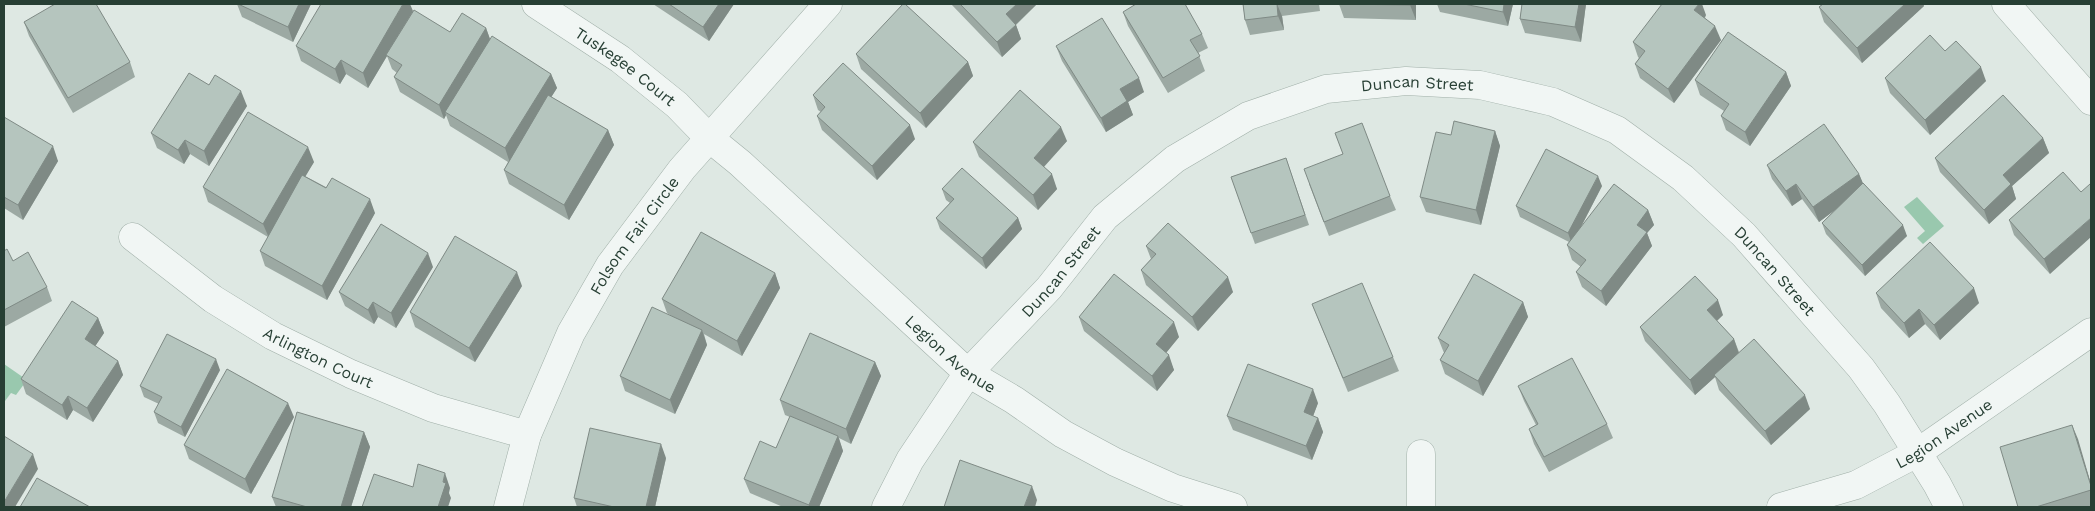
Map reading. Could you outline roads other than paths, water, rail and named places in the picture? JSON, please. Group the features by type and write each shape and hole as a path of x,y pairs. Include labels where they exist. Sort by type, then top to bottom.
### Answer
{"street":[{"name":"Tuskegee Court","path":"536,4 620,59 677,105 708,138"},
{"name":"Folsom Fair Circle","path":"508,507 527,436 571,333 610,266 682,169 828,4"},
{"path":"2006,4 2091,101"},
{"name":"Duncan Street","path":"886,507 910,460 968,373 1049,288 1106,217 1175,159 1248,116 1326,89 1406,81 1480,85 1553,102 1616,130 1683,178 1744,235 1861,368 1887,404 1937,484 1949,507"},
{"name":"Legion Avenue","path":"708,138 740,163 968,373 1014,400 1063,434 1116,462 1173,488 1233,507"},
{"name":"Arlington Court","path":"133,237 213,299 282,340 351,374 434,408 527,436"},
{"name":"Legion Avenue","path":"1781,507 1856,485 1917,453 2091,332"},
{"path":"1421,454 1422,507"}]}
